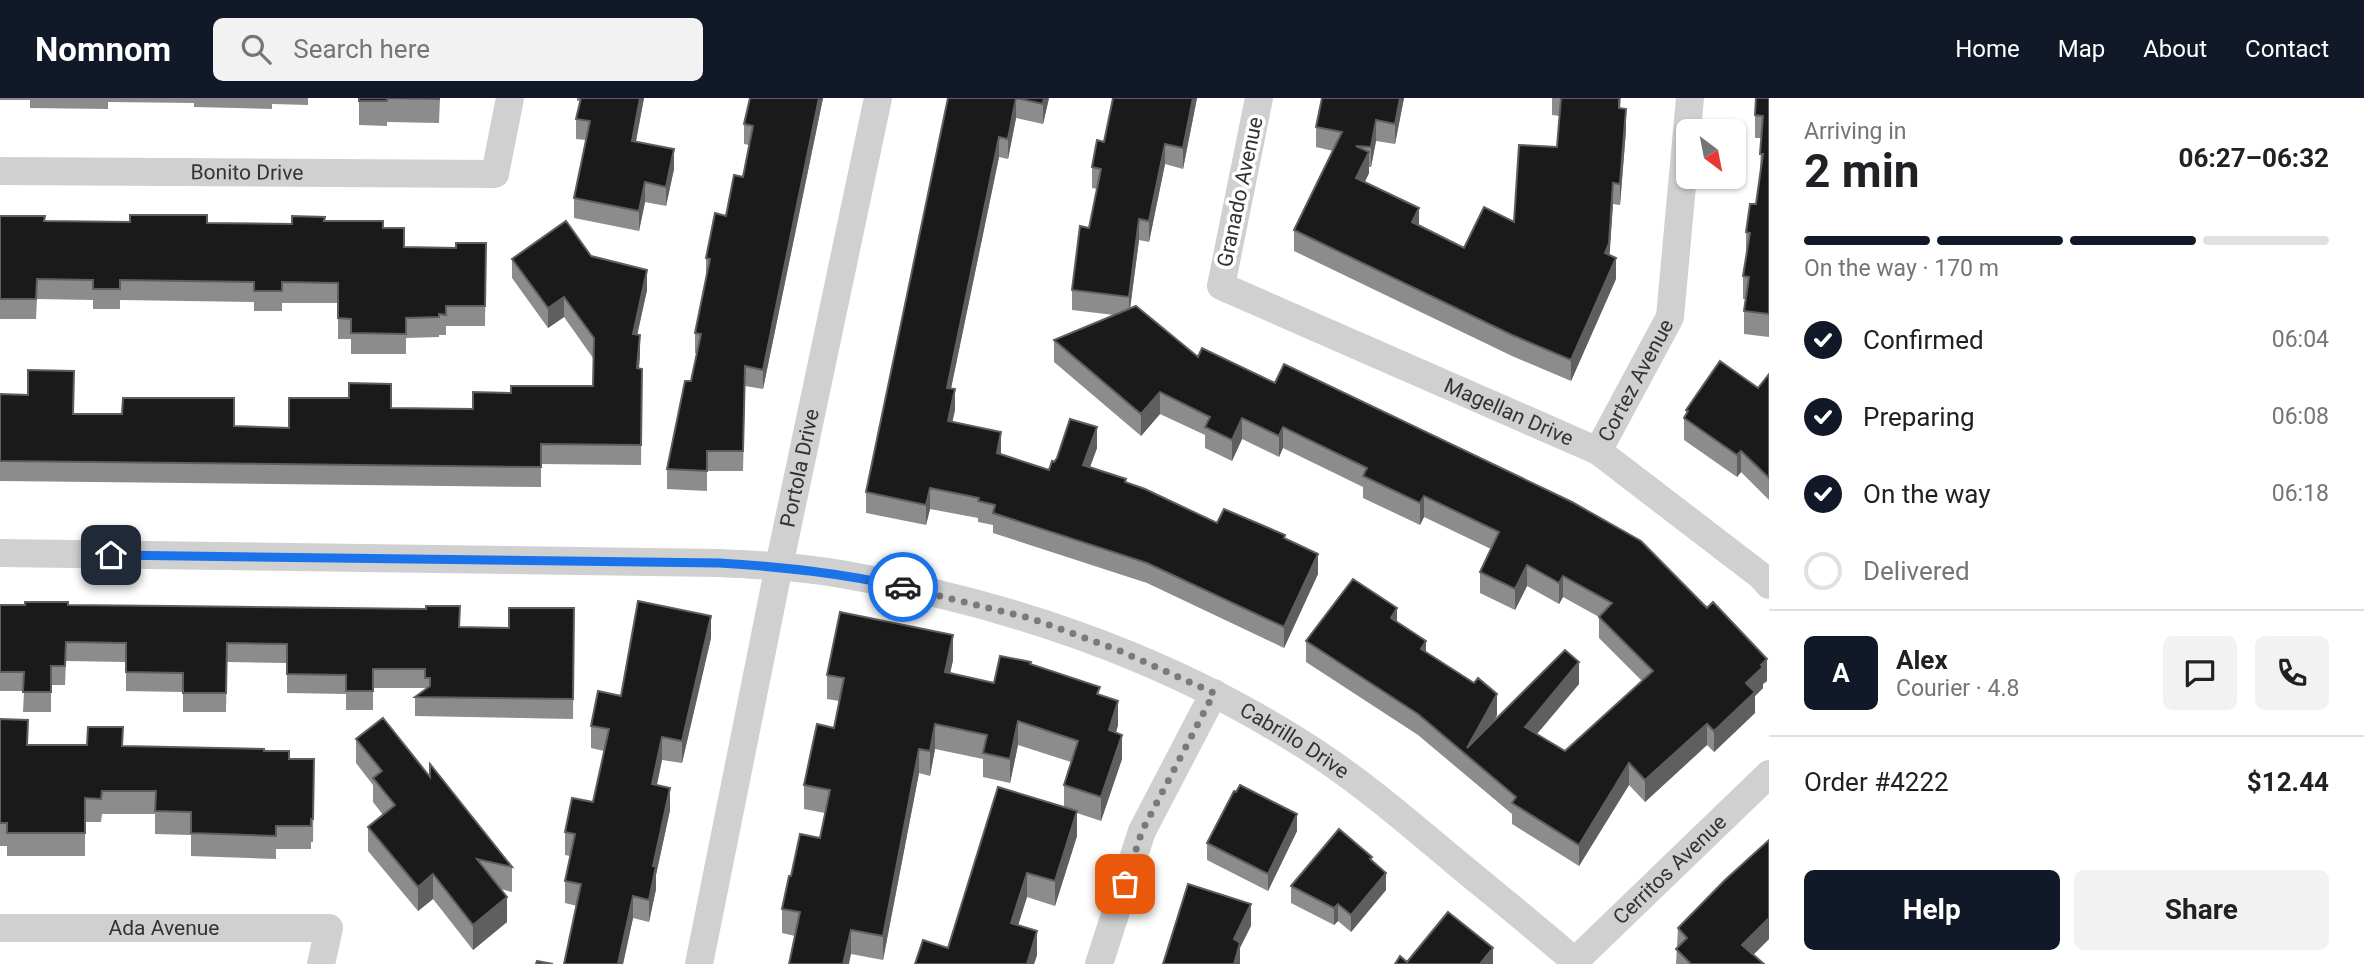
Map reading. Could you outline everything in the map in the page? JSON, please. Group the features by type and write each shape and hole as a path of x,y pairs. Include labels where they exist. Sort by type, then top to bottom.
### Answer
{"street":[{"name":"Bonito Drive","path":"0,171 495,174 510,98"},
{"name":"Portola Drive","path":"699,964 779,566 878,98"},
{"name":"Granado Avenue","path":"1220,286 1259,98"},
{"name":"Cortez Avenue","path":"1598,452 1670,317 1690,98"},
{"name":"Magellan Drive","path":"1220,286 1598,452 1762,576 1769,585"},
{"name":"Cabrillo Drive","path":"0,554 779,566 854,576 1030,618 1118,650 1214,693 1297,740 1374,793 1575,963"},
{"path":"1099,964 1142,831 1214,693"},
{"name":"Cerritos Avenue","path":"1575,963 1769,774"},
{"name":"Ada Avenue","path":"0,928 328,928 321,964"}],"building":[{"path":"359,98 387,98 387,101 359,101"},
{"path":"581,98 640,98 632,141 674,149 666,187 645,182 639,211 574,198 590,121 576,119"},
{"path":"750,98 819,98 763,370 745,366 743,451 707,451 707,471 667,469 685,381 691,381 701,334 695,333 710,259 706,258 715,213 726,216 734,175 743,177 753,126 744,124"},
{"path":"948,98 1016,98 1008,139 999,137 947,388 955,389 948,421 1001,432 997,453 1049,470 1052,461 1057,458 1070,419 1097,427 1083,465 1126,479 1125,482 1217,523 1224,509 1285,535 1284,538 1318,554 1284,627 1147,563 993,513 995,505 978,501 979,498 930,488 926,505 866,492"},
{"path":"1016,98 1044,98 1043,104"},
{"path":"1113,98 1193,98 1183,148 1165,144 1149,221 1139,219 1129,297 1072,290 1080,226 1089,228 1101,169 1092,167 1097,140 1104,142"},
{"path":"1322,98 1400,98 1395,124 1376,120 1371,147 1356,146 1369,152 1356,178 1419,208 1412,222 1464,248 1484,207 1514,222 1519,145 1557,147 1561,98 1619,98 1619,108 1626,109 1620,184 1613,183 1609,243 1605,253 1616,258 1571,360 1512,335 1294,230 1342,132 1316,127"},
{"path":"1756,98 1769,98 1769,314 1744,311 1749,277 1743,276 1750,233 1746,232 1750,204 1756,204 1763,154 1760,154 1763,116 1755,115"},
{"path":"130,215 207,215 207,223 292,224 292,216 325,217 324,221 383,221 383,228 404,228 404,247 456,248 456,243 486,243 485,306 446,306 446,315 406,318 406,334 351,333 351,319 338,318 338,283 282,282 282,291 254,291 254,282 120,280 120,289 93,289 93,280 37,279 36,299 0,299 0,216 45,216 44,221 130,222"},
{"path":"566,221 591,256 647,270 633,334 640,335 637,368 642,369 641,445 541,444 541,467 0,461 0,394 28,395 28,370 74,371 73,414 122,414 123,398 234,398 234,426 289,428 289,398 349,398 349,383 391,384 391,408 473,409 473,392 511,393 511,386 593,386 594,338 564,297 548,308 512,259"},
{"path":"1136,306 1198,357 1202,348 1275,383 1284,364 1572,502 1641,541 1707,608 1713,602 1767,659 1761,665 1763,667 1746,683 1755,692 1714,731 1707,724 1645,780 1629,763 1579,845 1512,803 1516,797 1418,714 1306,641 1353,579 1397,608 1391,618 1426,641 1421,649 1474,683 1478,678 1497,694 1467,748 1565,650 1579,662 1525,727 1565,751 1653,671 1599,617 1612,603 1563,576 1559,583 1527,565 1515,589 1480,572 1499,532 1424,496 1420,503 1363,476 1367,468 1283,427 1279,436 1242,418 1232,440 1205,427 1210,417 1160,392 1141,414 1054,340"},
{"path":"1720,361 1758,388 1769,374 1769,478 1741,451 1737,455 1684,418 1688,411 1686,410"},
{"path":"638,601 711,616 682,741 662,737 652,784 670,788 653,866 656,866 649,900 633,896 618,964 564,964 581,884 565,881 575,834 565,832 572,798 593,802 609,729 591,726 598,691 621,696"},
{"path":"25,602 68,602 68,605 426,609 426,606 460,606 459,627 509,628 509,608 574,608 573,699 415,697 430,686 430,678 425,678 425,669 373,669 373,691 346,691 346,675 287,674 287,644 227,643 226,693 183,693 183,673 126,672 126,643 66,642 65,666 51,666 51,692 23,692 24,672 0,672 0,605 25,605"},
{"path":"840,612 953,635 945,672 994,683 1000,656 1031,662 1030,664 1100,687 1097,694 1118,701 1109,730 1122,735 1101,797 1064,785 1078,741 1018,721 1010,759 983,753 987,735 935,724 930,751 919,749 883,936 851,930 843,964 789,964 800,912 782,909 789,876 800,834 820,838 830,790 804,785 817,724 834,728 844,678 827,675"},
{"path":"383,718 430,777 430,764 512,867 477,859 507,897 473,925 433,874 418,887 368,827 395,805 373,778 382,771 356,739"},
{"path":"0,719 28,720 27,745 87,745 88,727 123,727 122,746 264,749 289,751 289,759 314,759 311,826 276,826 276,836 191,833 191,812 155,811 156,791 102,791 101,799 85,798 85,833 7,833 7,823 0,823"},
{"path":"1240,785 1297,814 1268,874 1207,843 1234,791 1236,792"},
{"path":"998,787 1077,811 1055,881 1027,873 1011,923 1037,931 1027,964 915,964 923,940 948,948"},
{"path":"1339,829 1372,857 1370,859 1386,873 1351,915 1338,904 1334,908 1291,886"},
{"path":"1769,840 1769,918 1742,945 1764,964 1691,964 1676,949 1687,938 1678,928"},
{"path":"1188,884 1251,904 1234,939 1240,943 1234,964 1163,964"},
{"path":"1448,912 1493,948 1480,964 1395,964 1400,956 1407,962"}],"way so far":[{"path":"903,587 1030,618 1118,650 1214,693 1142,831 1125,884"}],"route":[{"path":"111,555 719,563 840,573 903,587"}]}
